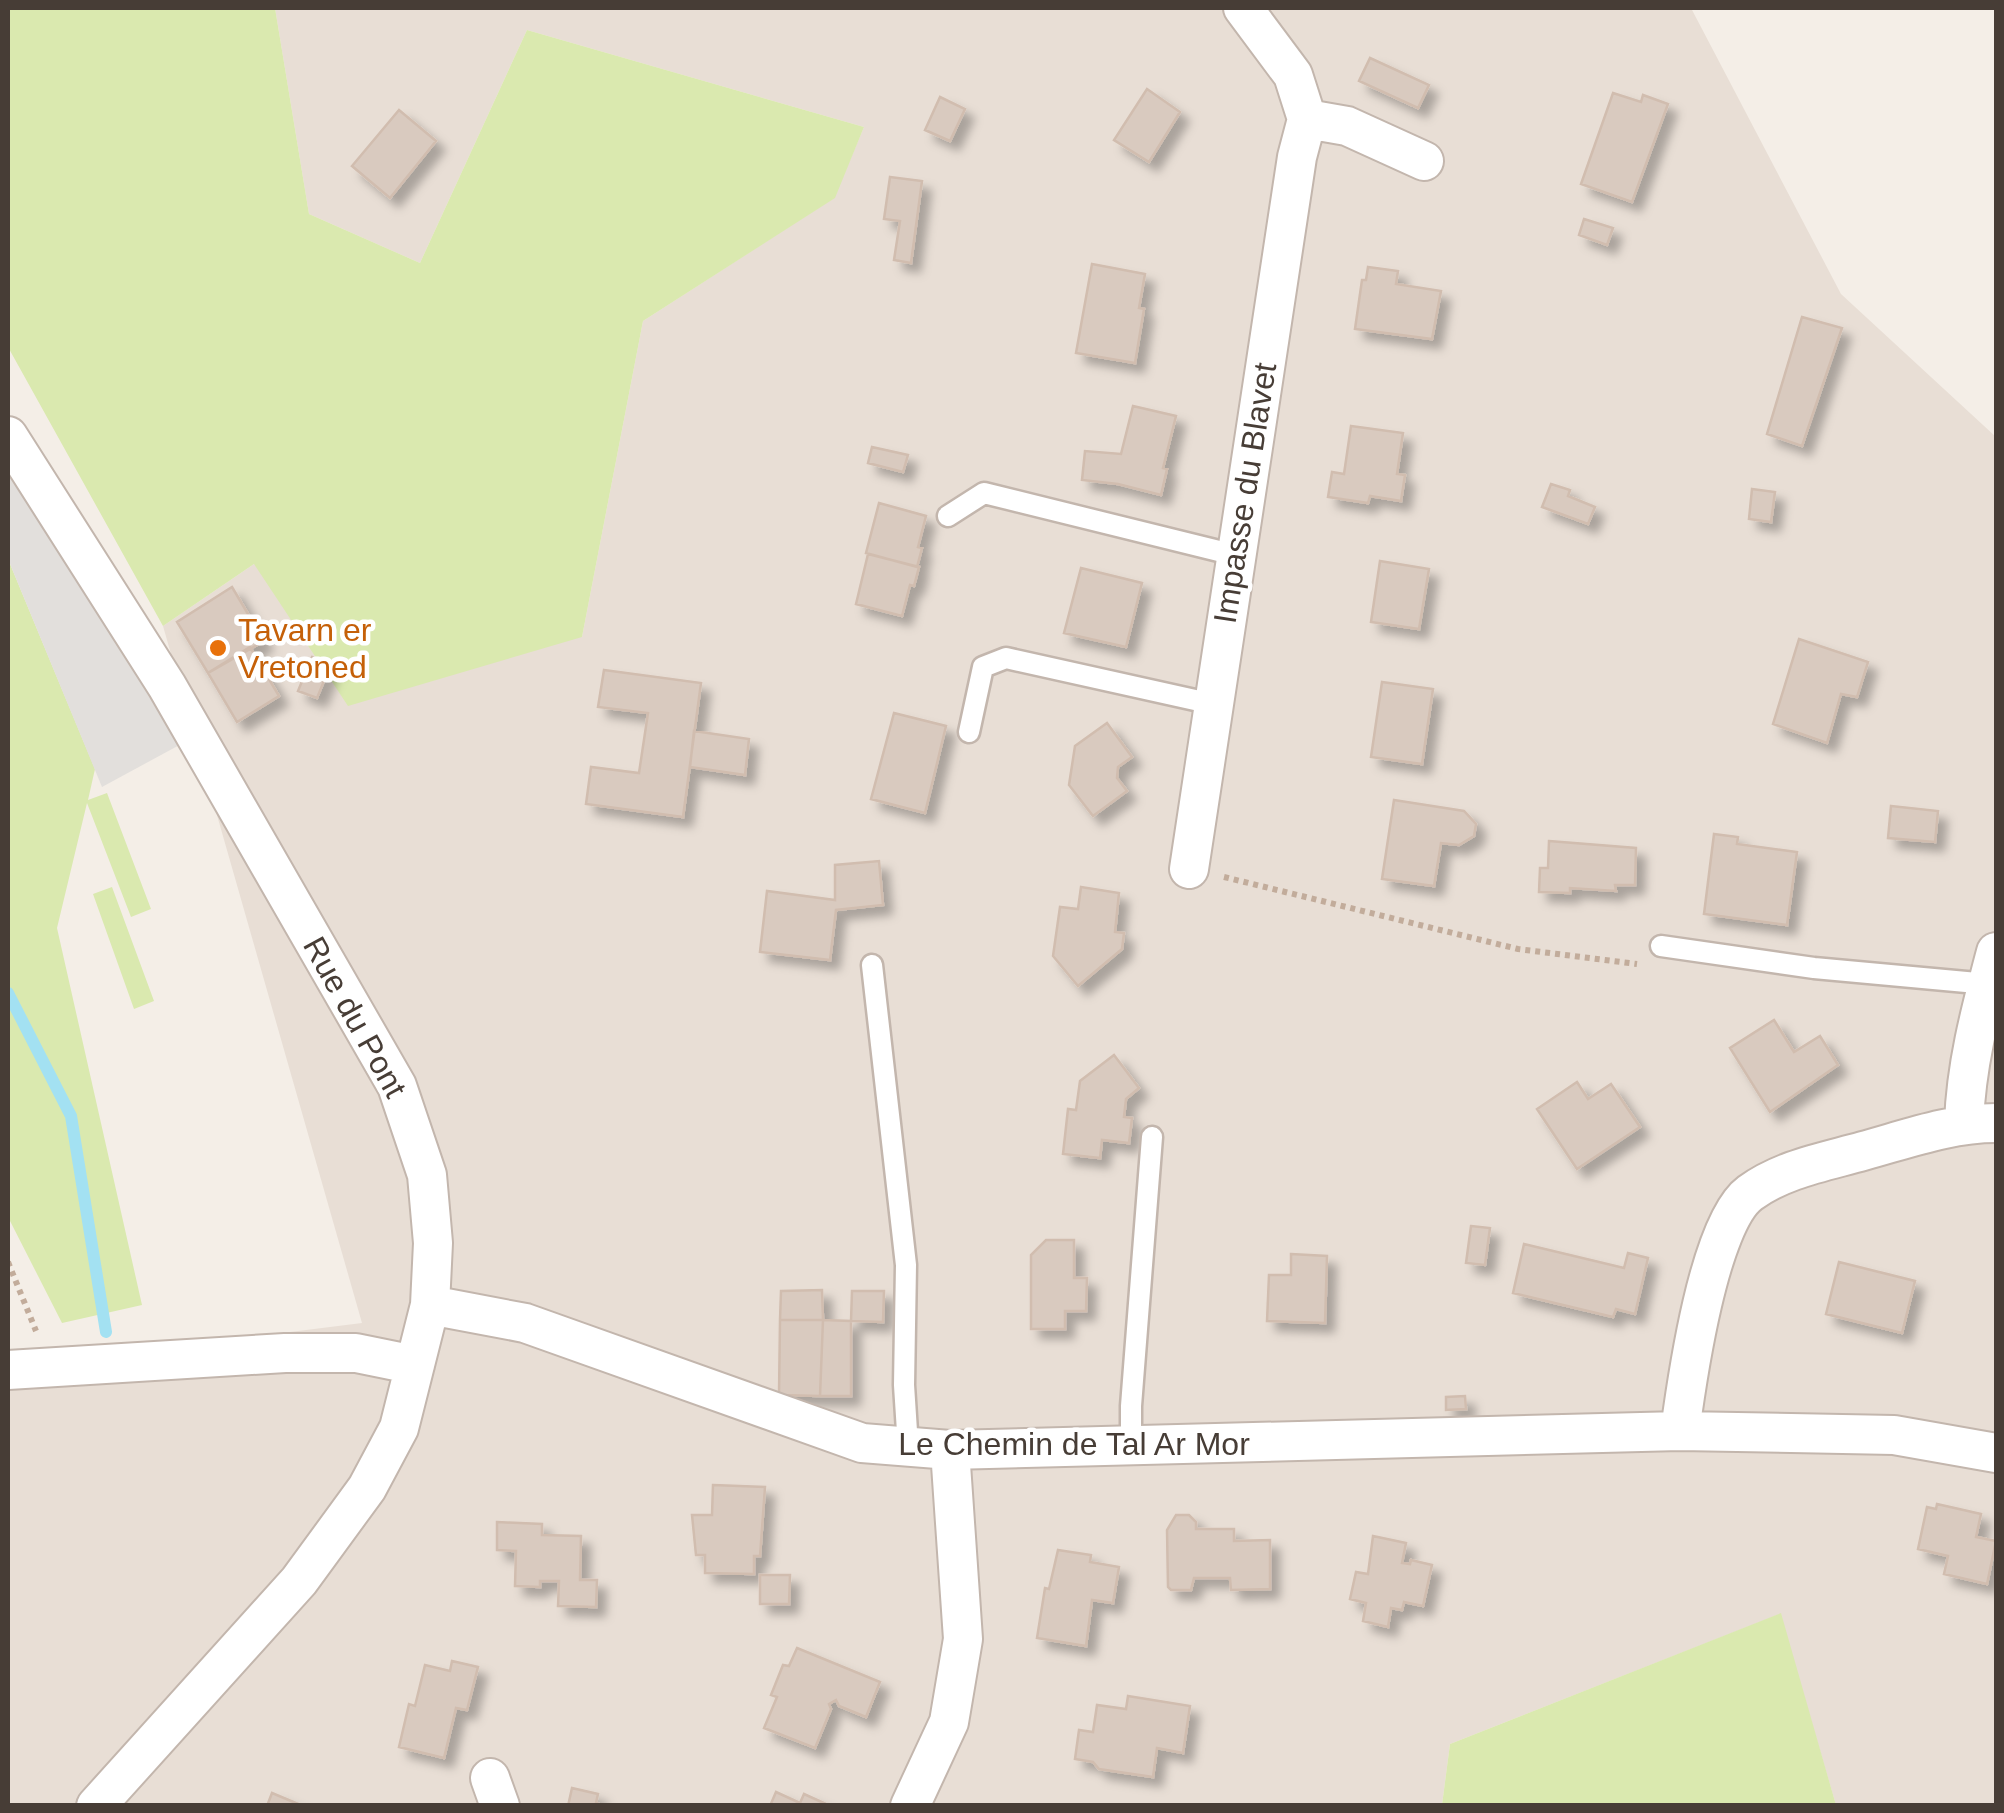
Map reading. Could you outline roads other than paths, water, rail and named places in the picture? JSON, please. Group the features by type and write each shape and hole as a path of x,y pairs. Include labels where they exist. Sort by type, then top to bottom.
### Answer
{"street":[{"path":"1242,8 1293,75 1307,119 1347,126 1424,161"},
{"name":"Impasse du Blavet","path":"1189,869 1297,157 1307,119"},
{"name":"Rue du Pont","path":"8,436 167,686 397,1086 427,1175 433,1243 430,1306 399,1428 367,1488 299,1581 96,1806"},
{"path":"1680,1431 1688,1370 1721,1235 1745,1196 1778,1174 1980,1123 1965,1089 1992,968"},
{"name":"Le Chemin de Tal Ar Mor","path":"430,1306 525,1323 862,1443 950,1450 1680,1431 1894,1435 1996,1453"},
{"path":"8,1370 285,1353 356,1353 415,1365"},
{"path":"910,1806 948,1722 964,1639 950,1450"}],"lane":[{"path":"948,516 984,494 1236,555"},
{"path":"969,732 983,667 1006,658 1213,704"},
{"path":"1661,946 1814,968 1992,968"},
{"path":"872,966 906,1266 904,1385 908,1447"},
{"path":"1131,1446 1152,1136"}],"waterway":[{"path":"8,993 71,1116 106,1332"}],"place":[{"name":"Tavarn er Vretoned","path":"218,648"}]}
